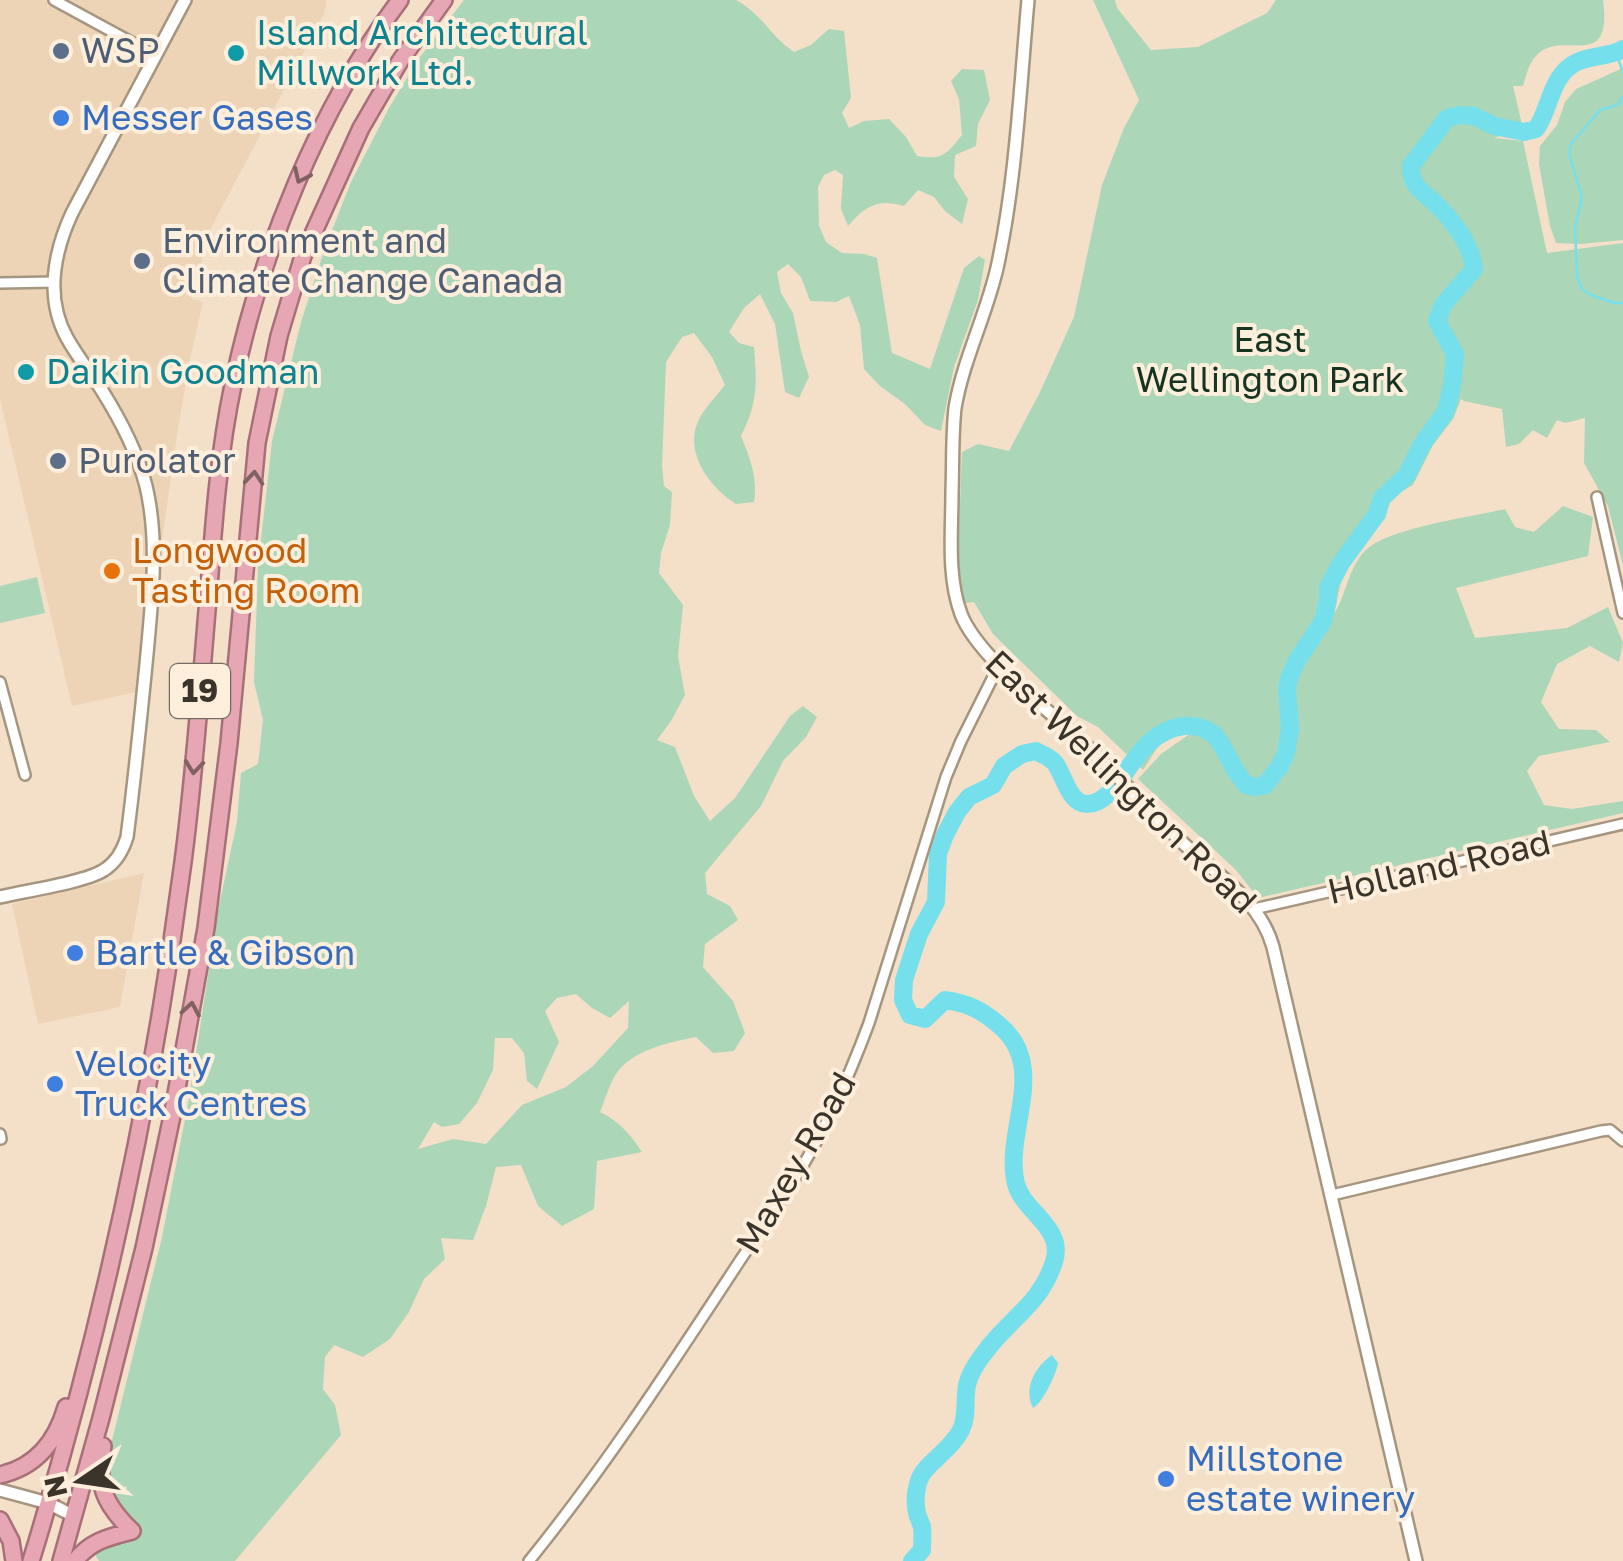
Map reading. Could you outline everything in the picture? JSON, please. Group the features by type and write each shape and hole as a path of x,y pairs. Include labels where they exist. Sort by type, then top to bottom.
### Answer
{"highway":[{"name":"19","path":"31,1561 93,1338 136,1148 163,995 196,748 216,495 232,386 260,282 297,183 342,89 400,0"},
{"name":"19","path":"61,1561 130,1307 160,1174 206,928 229,743 257,444 279,336 303,256 361,128 400,61 444,0"},
{"path":"0,1476 32,1463 54,1439 80,1354 118,1194 136,1148"},
{"path":"75,1561 88,1546 132,1531 104,1496 100,1462 157,1224 160,1174"},
{"path":"0,1520 11,1542 14,1561"}],"street":[{"path":"54,0 155,55"},
{"path":"0,896 96,874 123,850 129,822 148,646 153,528 146,484 128,435 64,332 54,282 56,256 65,228 185,0"},
{"name":"East Wellington Road","path":"1028,0 1002,242 990,297 959,388 954,420 953,585 968,627 999,665 1239,892 1270,937 1416,1561"},
{"path":"0,283 54,282"},
{"path":"1597,497 1623,613"},
{"name":"Maxey Road","path":"529,1561 583,1492 702,1319 794,1181 831,1112 869,1022 946,776 999,665"},
{"path":"0,682 25,775"},
{"name":"Holland Road","path":"1254,910 1623,824"},
{"path":"1332,1194 1600,1131 1610,1130 1623,1141"},
{"path":"0,1490 74,1516"}],"shaded area":[{"path":"0,0 326,0 325,12 211,228 192,299 203,302 178,429 150,625 145,690 72,706 0,399"},
{"path":"144,873 120,1007 38,1024 12,904"}],"green space":[{"path":"464,0 736,0 794,52 811,45 829,29 844,31 851,98 842,113 849,128 864,121 889,119 917,156 933,157 948,151 962,135 959,99 951,81 962,69 984,70 990,100 978,124 976,146 955,155 954,177 968,199 962,224 934,197 918,190 904,206 873,206 848,226 841,209 843,175 835,170 824,175 818,187 819,226 826,242 842,253 877,258 892,353 930,369 964,268 979,256 985,260 978,300 954,367 941,431 925,425 864,369 860,325 849,296 836,302 810,301 801,277 788,264 777,272 781,293 793,313 809,377 799,398 785,392 775,324 760,294 744,308 729,332 739,343 754,347 755,393 741,436 754,476 754,502 736,504 727,498 698,459 694,436 697,424 725,385 712,357 694,333 682,337 666,362 662,466 664,486 672,492 670,525 659,573 683,605 678,656 685,695 657,740 675,747 694,796 710,821 735,798 790,716 803,706 817,717 806,737 783,761 761,806 705,873 707,894 730,906 738,920 705,944 703,967 733,1001 745,1033 734,1051 713,1053 696,1037 652,1048 623,1066 600,1112 624,1129 642,1152 597,1161 594,1209 562,1226 538,1206 521,1165 496,1167 473,1240 441,1238 445,1259 424,1279 409,1312 390,1339 363,1357 334,1345 325,1357 323,1389 335,1405 341,1435 235,1561 99,1561 93,1552 110,1544 120,1511 113,1495 127,1486 110,1493 108,1457 162,1237 189,1099 218,910 237,822 241,773 258,764 263,720 254,682 258,567 272,441 301,322 325,248 351,182 417,61","holes":["576,994 610,1018 629,1001 628,1028 593,1066 566,1087 522,1105 486,1144 453,1139 418,1149 434,1122 442,1127 459,1124 477,1103 493,1070 495,1038 512,1038 524,1053 527,1081 537,1089 559,1042 545,1011 557,998"]},
{"name":"East Wellington Park","path":"1093,0 1115,0 1117,8 1151,50 1198,47 1267,13 1276,0 1603,0 1600,36 1593,43 1546,48 1536,56 1523,86 1513,86 1523,129 1494,138 1523,141 1547,253 1623,243 1623,565 1608,506 1584,463 1585,418 1565,423 1557,420 1547,438 1533,430 1519,444 1506,447 1502,409 1461,399 1413,485 1378,510 1365,545 1342,576 1334,614 1364,552 1390,536 1505,509 1515,527 1534,532 1563,506 1593,517 1588,556 1456,588 1475,638 1567,628 1608,607 1623,643 1619,662 1590,646 1557,664 1541,702 1559,729 1596,730 1610,742 1539,756 1527,771 1544,805 1572,809 1623,801 1623,813 1258,898 1236,870 1138,779 1161,754 1200,727 1164,737 1143,770 1098,727 1077,716 993,634 974,602 964,603 958,557 962,452 978,444 1009,451 1040,392 1074,317 1102,185 1139,100"},
{"path":"1623,68 1623,240 1556,243 1539,164 1540,146 1557,125 1565,102 1576,89"},
{"path":"37,577 45,613 0,623 0,586"}],"water":[{"path":"1052,1355 1058,1363 1055,1374 1033,1408 1029,1393 1032,1378"}],"waterway":[{"path":"912,1561 922,1550 916,1502 920,1479 958,1436 972,1371 1041,1289 1056,1250 1049,1230 1016,1184 1015,1143 1023,1080 1014,1042 993,1020 967,1005 945,1000 925,1019 910,1015 903,1000 904,980 919,934 936,902 938,854 945,835 969,797 993,785 1004,766 1022,754 1036,751 1051,759 1071,794 1087,804 1109,793 1151,741 1184,726 1199,727 1213,734 1246,785 1265,785 1286,753 1290,676 1323,621 1328,588 1377,514 1382,498 1407,475 1421,446 1446,411 1452,386 1455,354 1437,321 1443,305 1474,269 1461,234 1415,184 1411,166 1447,118 1474,116 1494,126 1524,132 1536,129 1556,83 1568,68 1623,49"},
{"path":"1616,53 1623,72"},
{"path":"1623,97 1617,105 1600,110 1571,144 1569,153 1582,197 1575,228 1577,276 1582,289 1591,295 1623,303"}],"place":[{"name":"WSP","path":"61,51"},
{"name":"Island Architectural Millwork Ltd.","path":"236,53"},
{"name":"Messer Gases","path":"61,118"},
{"name":"Environment and Climate Change Canada","path":"142,261"},
{"name":"Daikin Goodman","path":"26,372"},
{"name":"Purolator","path":"58,461"},
{"name":"Longwood Tasting Room","path":"112,571"},
{"name":"Bartle & Gibson","path":"75,953"},
{"name":"Velocity Truck Centres","path":"55,1084"},
{"name":"Millstone estate winery","path":"1166,1479"}]}
